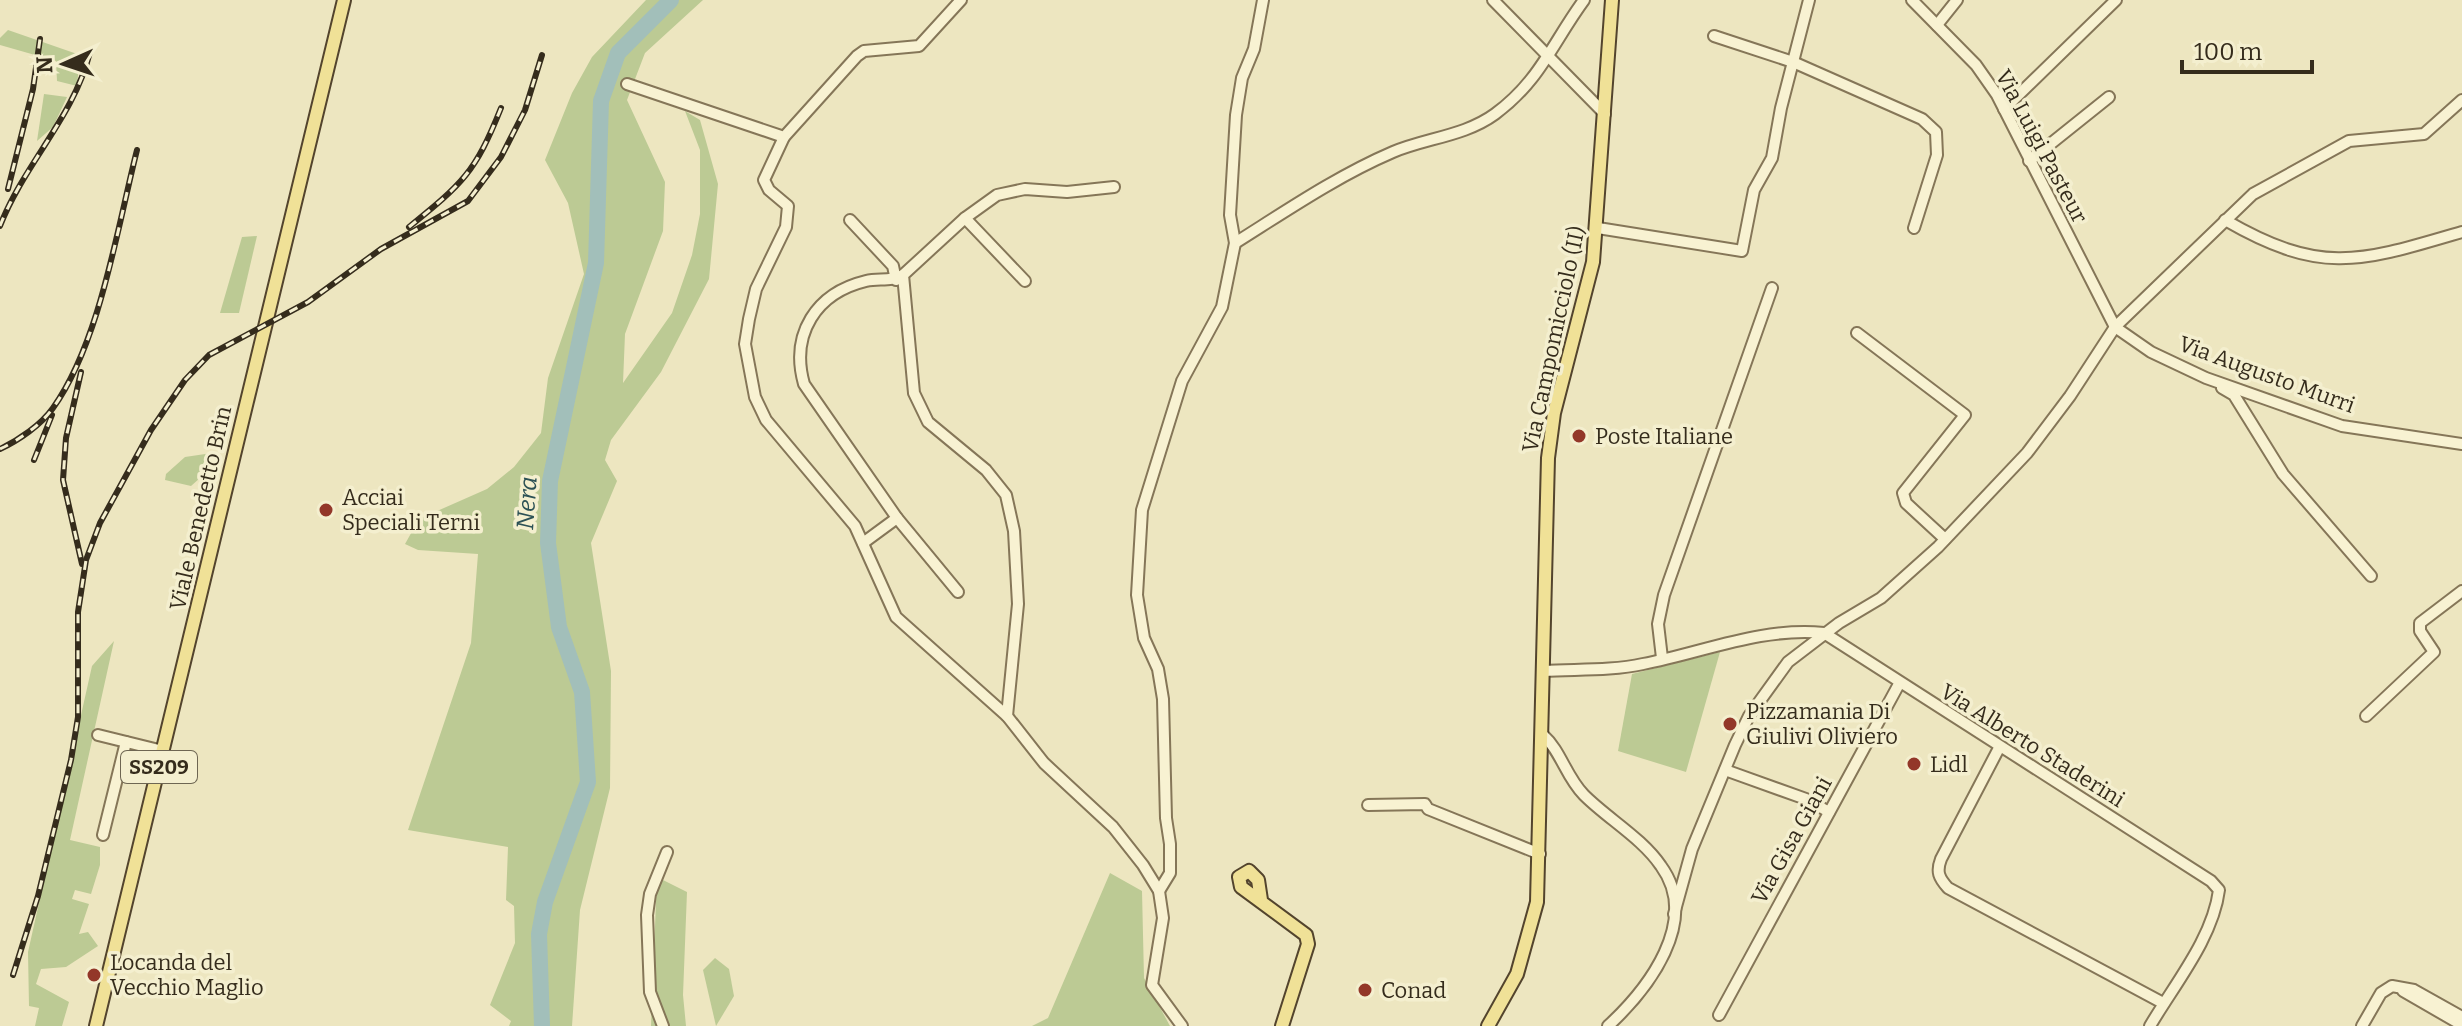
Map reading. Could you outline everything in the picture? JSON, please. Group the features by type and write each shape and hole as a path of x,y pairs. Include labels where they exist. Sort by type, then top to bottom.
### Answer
{"main road":[{"name":"Viale Benedetto Brin","path":"96,1026 344,0"},
{"name":"Via Campomicciolo (II)","path":"1488,1026 1517,974 1532,928 1540,854 1548,458 1554,413 1593,262 1598,228 1612,0"},
{"path":"1261,900 1306,935 1308,944 1282,1026"}],"street":[{"path":"961,0 919,46 864,51 857,56 784,137 764,180 769,190 782,198 789,215 781,241 756,289 745,344 747,368 766,420 842,507 863,543 896,617 1007,716 1044,763 1113,827 1159,891 1163,918 1152,985 1182,1026"},
{"path":"1159,891 1170,873 1170,844 1166,818 1163,699 1158,669 1144,638 1137,595 1142,510 1182,381 1222,307 1235,243 1230,215 1236,115 1242,78 1254,49 1263,0"},
{"path":"1493,0 1605,114"},
{"path":"1235,243 1333,182 1390,153 1430,137 1480,124 1527,85 1549,57 1584,0"},
{"path":"1598,228 1742,251 1754,190 1772,158 1809,0"},
{"name":"Via Luigi Pasteur","path":"1912,0 1976,65 2004,109 2115,327"},
{"path":"1937,25 1957,0"},
{"path":"2004,109 2116,0"},
{"path":"1714,36 1793,62 1922,119 1936,132 1937,155 1914,228"},
{"path":"627,84 784,137"},
{"path":"2029,161 2109,97"},
{"path":"1608,1026 1653,979 1667,947 1692,849 1725,770 1749,716 1788,662 1824,633 1881,598 1945,539 2027,453 2070,396 2115,327 2253,194 2349,141 2424,134 2462,100"},
{"path":"958,592 897,518 820,411 804,384 798,362 800,338 824,300 868,280 899,277 965,218 997,195 1025,189 1067,192 1114,187"},
{"path":"965,218 1025,281"},
{"path":"850,220 893,266 899,277 914,393 928,422 986,470 1006,495 1014,531 1018,604 1007,716"},
{"path":"2225,220 2277,248 2357,261 2462,232"},
{"path":"1662,658 1658,624 1664,595 1772,288"},
{"name":"Via Augusto Murri","path":"2115,327 2151,352 2206,378 2342,426 2462,444"},
{"path":"1857,333 1965,415 1903,493 1906,503 1945,539"},
{"path":"2206,378 2234,395 2283,474 2371,576"},
{"path":"863,543 897,518"},
{"path":"2366,716 2434,652 2420,631 2420,623 2462,591"},
{"path":"1544,671 1642,664 1745,637 1798,631 1824,633"},
{"name":"Via Alberto Staderini","path":"1824,633 1899,684 2211,881 2219,890 2217,907 2163,1003"},
{"name":"Via Gisa Giani","path":"1719,1015 1899,684"},
{"path":"98,735 163,751"},
{"path":"1543,735 1552,743 1562,766 1582,794 1660,863 1672,892 1674,914"},
{"path":"103,835 126,742"},
{"path":"1999,748 1941,859 1938,868 1940,879 1948,888 2163,1003 2150,1026"},
{"path":"1725,770 1806,799 1829,812"},
{"path":"1368,805 1390,808 1425,804 1428,809 1540,854"},
{"path":"663,1026 650,992 647,915 650,894 667,852"},
{"path":"2362,1026 2381,993 2392,986 2414,990 2462,1017"},
{"path":"2398,987 2462,1025"}],"green space":[{"path":"646,0 703,0 645,53 627,100 665,182 663,231 625,334 623,383 672,313 692,255 700,214 700,150 685,111 700,120 718,184 709,279 661,372 611,440 605,460 617,481 591,543 611,671 610,788 580,910 572,1026 509,1026 511,1021 490,1005 515,943 514,906 506,900 508,847 408,830 471,643 478,554 418,550 405,544 419,519 487,489 514,467 541,433 548,378 584,274 568,203 545,160 572,93 592,57"},
{"path":"8,30 80,55 77,86 57,81 56,61 0,45 0,38"},
{"path":"44,94 67,97 53,127 37,141"},
{"path":"257,236 239,313 220,313 242,237"},
{"path":"212,453 200,478 191,486 165,480 166,474 185,457"},
{"path":"114,641 70,840 100,847 100,865 91,894 75,890 72,899 89,904 79,934 88,932 98,946 66,967 41,969 36,984 69,1002 62,1026 35,1026 39,1008 29,1006 28,952 92,666"},
{"path":"1720,652 1686,772 1618,751 1632,674"},
{"path":"1110,873 1142,891 1144,978 1170,1026 1032,1026 1048,1018"},
{"path":"657,877 687,892 683,995 686,1026 651,1026"},
{"path":"715,958 729,969 734,996 716,1026 703,970"}],"waterway":[{"name":"Nera","path":"542,1026 539,934 545,902 588,782 582,692 559,627 548,543 550,481 596,263 601,101 618,53 671,0"}],"railway":[{"path":"8,189 33,89 40,39"},
{"path":"0,226 10,203 73,98 90,52"},
{"path":"13,975 38,896 71,760 78,717 78,612 86,560 100,523 151,430 185,380 209,355 308,302 381,249 468,201 501,157 525,110 542,55"},
{"path":"409,227 466,175 483,148 501,108"},
{"path":"0,449 22,437 53,408 83,351 105,284 137,150"},
{"path":"81,372 66,438 63,480 82,564"},
{"path":"34,460 52,415"}],"place":[{"name":"Poste Italiane","path":"1579,436"},
{"name":"Acciai Speciali Terni","path":"326,510"},
{"name":"Pizzamania Di Giulivi Oliviero","path":"1730,724"},
{"name":"Lidl","path":"1914,764"},
{"name":"Locanda del Vecchio Maglio","path":"94,975"},
{"name":"Conad","path":"1365,990"}]}
